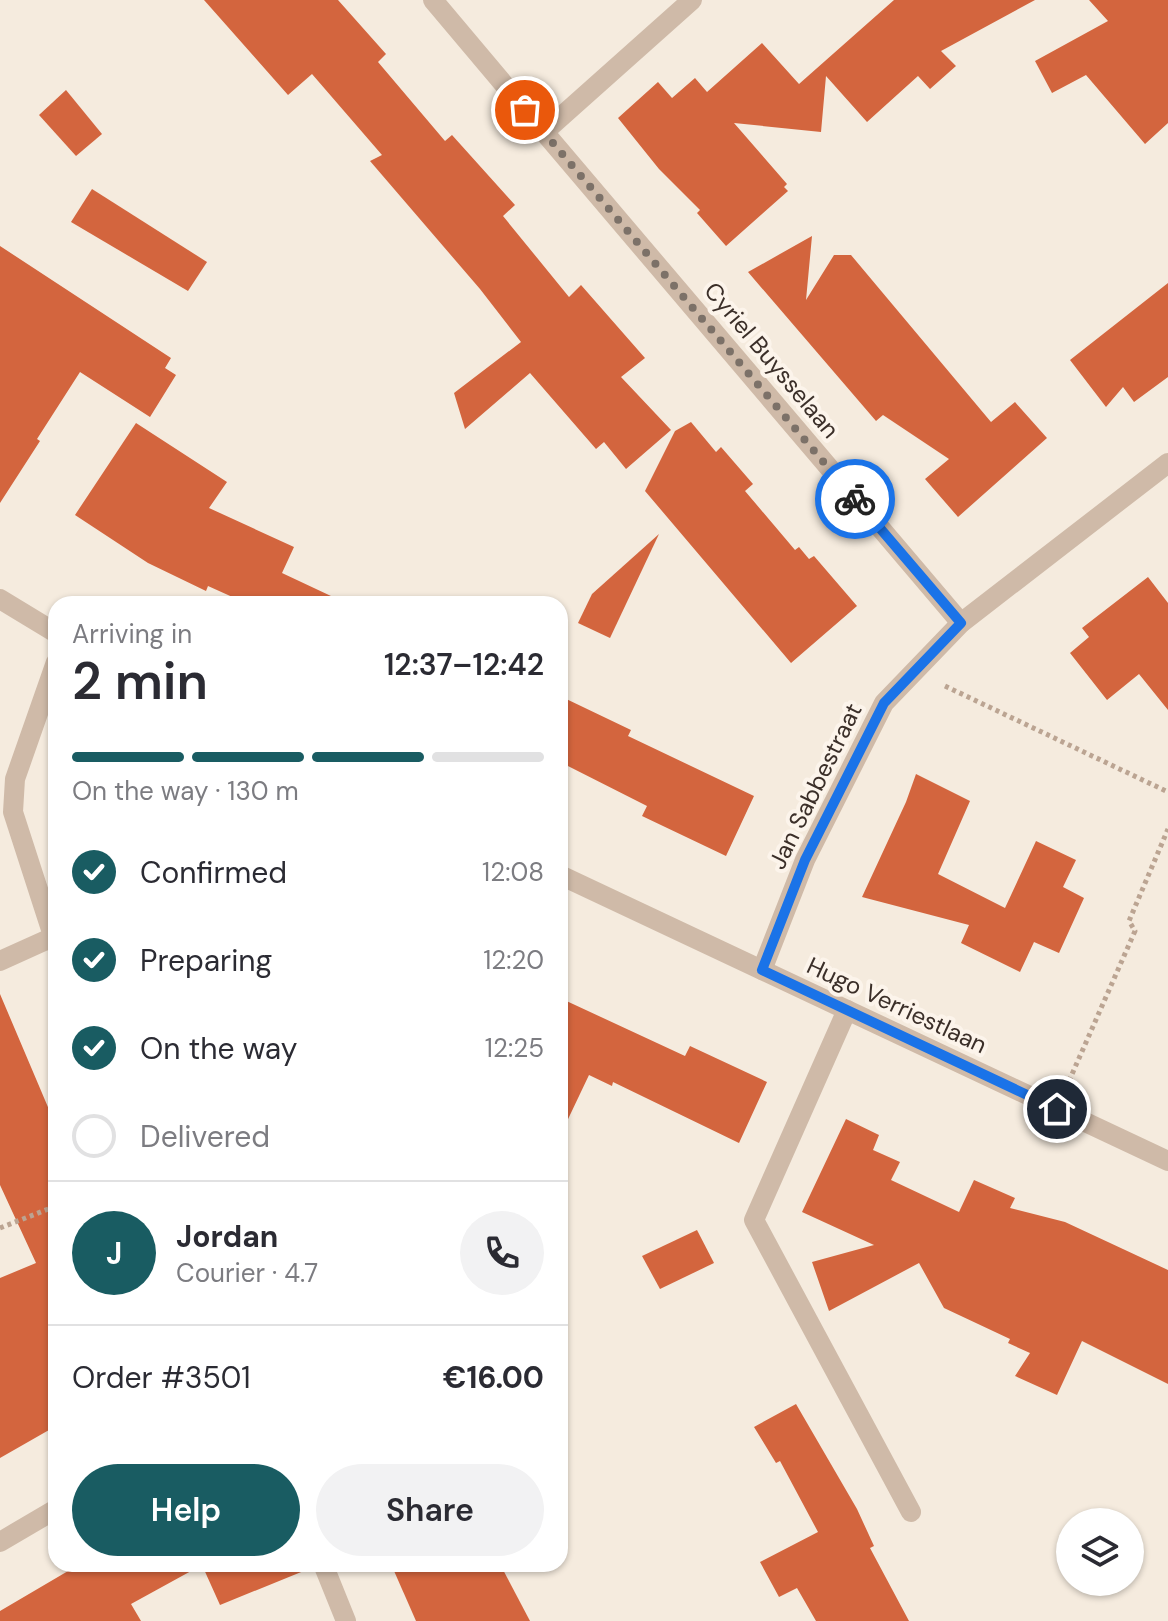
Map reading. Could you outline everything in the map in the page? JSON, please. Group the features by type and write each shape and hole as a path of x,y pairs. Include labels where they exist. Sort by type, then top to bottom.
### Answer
{"street":[{"name":"Cyriel Buysselaan","path":"433,0 961,623"},
{"path":"544,132 692,0"},
{"name":"Jan Sabbestraat","path":"762,970 805,860 884,703 961,623 1168,463"},
{"path":"0,599 48,628"},
{"path":"48,685 15,779 13,812 48,922"},
{"name":"Hugo Verriestlaan","path":"568,879 1168,1161"},
{"path":"0,961 48,943"},
{"path":"847,1010 754,1220 911,1512"},
{"path":"0,1542 48,1514"},
{"path":"326,1572 346,1621"}],"path":[{"path":"914,672 1168,792"},
{"path":"1057,1109 1135,931 1129,921 1168,829"},
{"path":"0,1228 48,1209"}],"building":[{"path":"204,0 338,0 386,54 378,62 445,141 452,135 515,205 503,216 569,297 581,285 645,358 621,377 671,430 626,469 604,442 596,449 530,373 465,429 454,393 521,342 480,289 370,161 382,155 312,74 288,95"},
{"path":"894,0 1035,0 941,51 956,66 930,89 918,76 867,122 826,76 821,132 734,123 787,184 784,187 788,191 726,246 697,213 700,210 659,169 618,118 658,82 672,98 695,78 707,92 762,43 799,84"},
{"path":"1089,0 1168,0 1168,123 1145,144 1086,75 1052,93 1035,61 1108,21"},
{"path":"66,90 102,134 76,156 39,115"},
{"path":"92,189 207,262 188,291 71,222"},
{"path":"812,236 806,300 834,255 851,255 991,422 1015,402 1047,438 958,517 925,479 949,459 883,415 876,421 748,272"},
{"path":"0,246 171,358 165,368 176,375 150,417 80,372 0,503"},
{"path":"1168,283 1168,377 1134,402 1123,387 1106,407 1070,360"},
{"path":"691,422 716,452 721,447 753,484 745,491 795,550 799,547 809,559 814,556 857,606 791,663 645,491 675,431"},
{"path":"136,423 227,482 209,508 294,547 282,573 331,596 230,596 208,586 206,591 148,563 75,515"},
{"path":"659,534 610,638 578,623 592,594"},
{"path":"1148,577 1168,603 1168,710 1139,674 1107,700 1070,653 1089,637 1082,628"},
{"path":"568,700 631,730 628,736 754,796 726,856 642,816 647,806 568,766"},
{"path":"916,774 970,801 938,874 1005,908 1036,841 1076,860 1063,887 1084,898 1059,953 1034,942 1020,972 961,943 969,925 862,897"},
{"path":"0,994 48,1107 48,1431 0,1458 0,1278 36,1263 0,1185"},
{"path":"568,1002 685,1056 690,1046 767,1082 739,1143 613,1082 612,1086 589,1075 568,1119"},
{"path":"846,1119 879,1135 873,1150 900,1162 891,1180 959,1212 974,1180 1015,1198 1010,1208 1065,1222 1168,1270 1168,1384 1082,1341 1057,1395 1015,1376 1030,1353 1008,1343 1010,1339 944,1308 919,1263 829,1311 812,1262 874,1245 802,1212"},
{"path":"697,1230 714,1263 660,1289 642,1256"},
{"path":"796,1404 857,1509 874,1546 870,1548 909,1621 816,1621 797,1588 779,1597 760,1562 818,1532 780,1461 776,1463 754,1427"},
{"path":"66,1572 189,1572 131,1604 141,1621 0,1621 0,1611"},
{"path":"205,1572 301,1572 220,1605"},
{"path":"395,1572 504,1572 530,1621 416,1621"}],"way so far":[{"path":"525,110 855,499"}],"route":[{"path":"855,499 961,623 884,703 805,860 762,970 1057,1109"}]}
